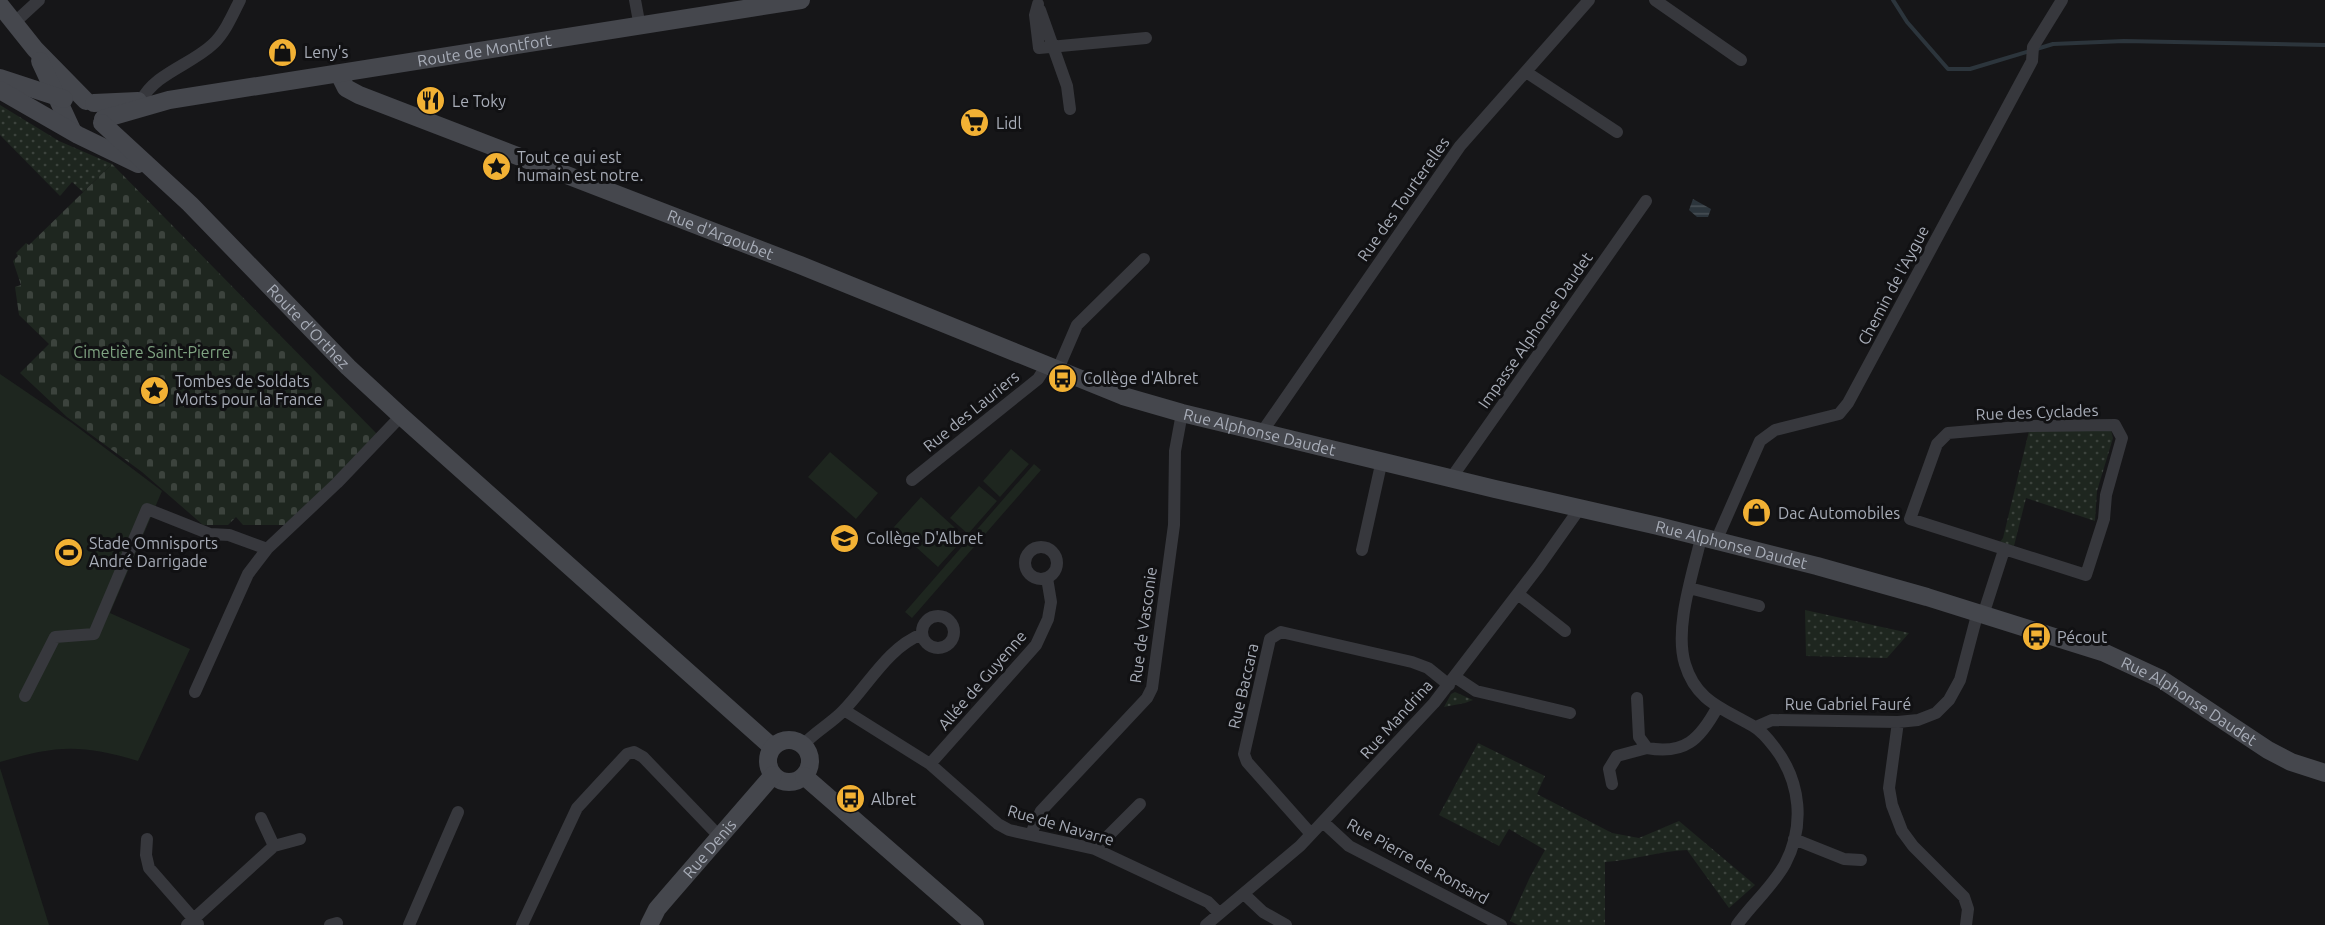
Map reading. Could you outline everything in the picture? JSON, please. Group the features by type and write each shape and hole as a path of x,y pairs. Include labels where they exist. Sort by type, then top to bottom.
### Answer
{"main road":[{"name":"Route de Montfort","path":"93,110 339,74 801,0"},
{"path":"0,5 35,49 74,128 96,133 93,110"},
{"path":"22,85 33,63 35,49"},
{"name":"Route d'Orthez","path":"35,49 153,171 190,204 340,359 401,417 772,747"},
{"name":"Rue d'Argoubet","path":"339,74 346,88 359,94 800,265 1110,390"},
{"path":"0,78 93,110"},
{"name":"Route d'Orthez","path":"0,90 153,171"},
{"name":"Route de Montfort","path":"93,110 141,101 169,100"},
{"path":"74,128 70,111 93,110"},
{"name":"Rue Alphonse Daudet","path":"1110,390 1182,413 1817,566 1981,613 2132,664 2170,684 2268,750 2291,762 2325,773"},
{"path":"787,740 796,740 803,745 810,760 809,769 804,776 797,781 788,782 773,775 767,761 772,747 787,740"},
{"name":"Rue Denis","path":"649,925 657,909 773,775"},
{"path":"804,776 975,925"}],"street":[{"path":"14,23 39,0"},
{"path":"141,101 145,92 156,81 195,58 215,42 240,0"},
{"path":"635,0 640,27"},
{"name":"Rue des Tourterelles","path":"1262,432 1460,146 1589,0"},
{"path":"1655,0 1741,60"},
{"name":"Chemin de l'Aygue","path":"1756,727 1717,708 1702,695 1690,678 1684,662 1681,644 1689,588 1709,540 1760,441 1775,430 1839,414 1848,403 2032,61 2033,48 2062,0"},
{"path":"1037,2 1067,86 1070,109"},
{"path":"1052,48 1146,38"},
{"path":"1526,72 1617,132"},
{"name":"Impasse Alphonse Daudet","path":"1452,477 1646,201"},
{"name":"Rue des Lauriers","path":"912,480 1052,367 1077,326 1144,259"},
{"name":"Rue de Vasconie","path":"1031,834 1041,812 1147,698 1152,688 1174,525 1175,451 1182,413"},
{"path":"195,692 248,574 267,549 337,483 401,417"},
{"name":"Rue des Cyclades","path":"2115,425 2122,438 2106,495 2104,519 2086,575 2004,550 1910,519 1937,444 1948,433 2030,426 2115,425"},
{"path":"1362,550 1382,460"},
{"name":"Rue Mandrina","path":"1206,925 1300,846 1452,681 1580,508"},
{"path":"25,696 55,637 94,634 147,509 210,534 229,535 267,549"},
{"path":"1981,613 1985,609 2004,550"},
{"name":"Allée de Guyenne","path":"930,764 1036,645 1048,620 1051,602 1047,578"},
{"path":"1689,588 1759,606"},
{"path":"1518,594 1565,631"},
{"name":"Rue Gabriel Fauré","path":"1756,727 1772,720 1898,722 1918,720 1936,712 1949,700 1960,680 1976,619 1981,613"},
{"name":"Rue Baccara","path":"1311,834 1247,762 1244,754 1270,639 1281,632 1412,662 1452,681"},
{"path":"803,745 813,734 844,710 898,648 922,634"},
{"path":"1452,681 1476,691 1570,712"},
{"path":"1637,698 1640,737 1647,748"},
{"path":"1612,784 1609,769 1617,756 1647,748 1658,750 1688,745 1695,741 1717,708"},
{"name":"Rue de Navarre","path":"844,710 930,764 998,824 1009,830 1095,849 1208,902 1220,913"},
{"path":"1898,722 1889,788 1892,805 1902,831 1913,846 1964,897 1968,909 1966,925"},
{"path":"1737,925 1785,864 1794,838 1798,814 1797,794 1792,775 1769,739 1756,727"},
{"path":"522,925 577,808 627,754 634,752 643,757 720,837"},
{"path":"1095,849 1140,804"},
{"path":"409,925 458,812"},
{"path":"261,818 274,846"},
{"name":"Rue Pierre de Ronsard","path":"1323,822 1350,846 1501,925"},
{"path":"1794,838 1844,859 1861,860"},
{"path":"147,839 146,855 149,867 193,923 274,846 300,839"},
{"path":"1244,894 1263,912 1286,925"}],"green space":[{"path":"0,105 59,141 112,164 83,192 72,182 60,196 0,135"},
{"name":"Cimetière Saint-Pierre","path":"112,164 378,435 288,525 243,525 236,517 228,525 203,525 142,472 67,417 20,373 49,344 19,315 15,287 21,285 13,261 18,256 16,253 26,243 29,245"},
{"name":"Stade Omnisports André Darrigade","path":"0,374 72,423 162,491 110,613 190,649 138,761 84,749 69,749 38,752 0,762"},
{"path":"2111,430 2113,438 2097,491 2095,521 2026,498 2014,546 2000,542 2003,538 2029,431"},
{"path":"1011,449 1029,464 1000,497 983,481"},
{"path":"830,452 878,493 856,519 808,477"},
{"path":"1034,464 1041,470 912,618 905,612"},
{"path":"979,486 997,501 968,534 950,518"},
{"path":"921,497 965,537 938,567 894,527"},
{"path":"1805,610 1909,633 1887,658 1806,656"},
{"path":"1455,692 1473,700 1444,707 1451,694"},
{"path":"1478,743 1545,776 1537,794 1612,833 1639,838 1679,821 1755,885 1729,908 1687,850 1667,852 1605,862 1605,925 1518,925 1510,921 1545,850 1509,829 1499,846 1439,815"},
{"path":"0,768 49,925 0,925"}],"shaded area":[{"path":"1693,199 1711,209 1708,217 1697,217 1689,210"}],"waterway":[{"path":"1893,0 1907,22 1948,69 1970,69 2053,44 2124,41 2325,45"}],"place":[{"name":"Leny's","path":"283,52"},
{"name":"Le Toky","path":"431,101"},
{"name":"Lidl","path":"975,123"},
{"name":"Tout ce qui est humain est notre.","path":"496,166"},
{"name":"Collège d'Albret","path":"1062,378"},
{"name":"Tombes de Soldats Morts pour la France","path":"154,390"},
{"name":"Dac Automobiles","path":"1757,513"},
{"name":"Collège D'Albret","path":"845,538"},
{"name":"Stade Omnisports André Darrigade","path":"68,552"},
{"name":"Pécout","path":"2036,637"},
{"name":"Albret","path":"850,799"}]}
